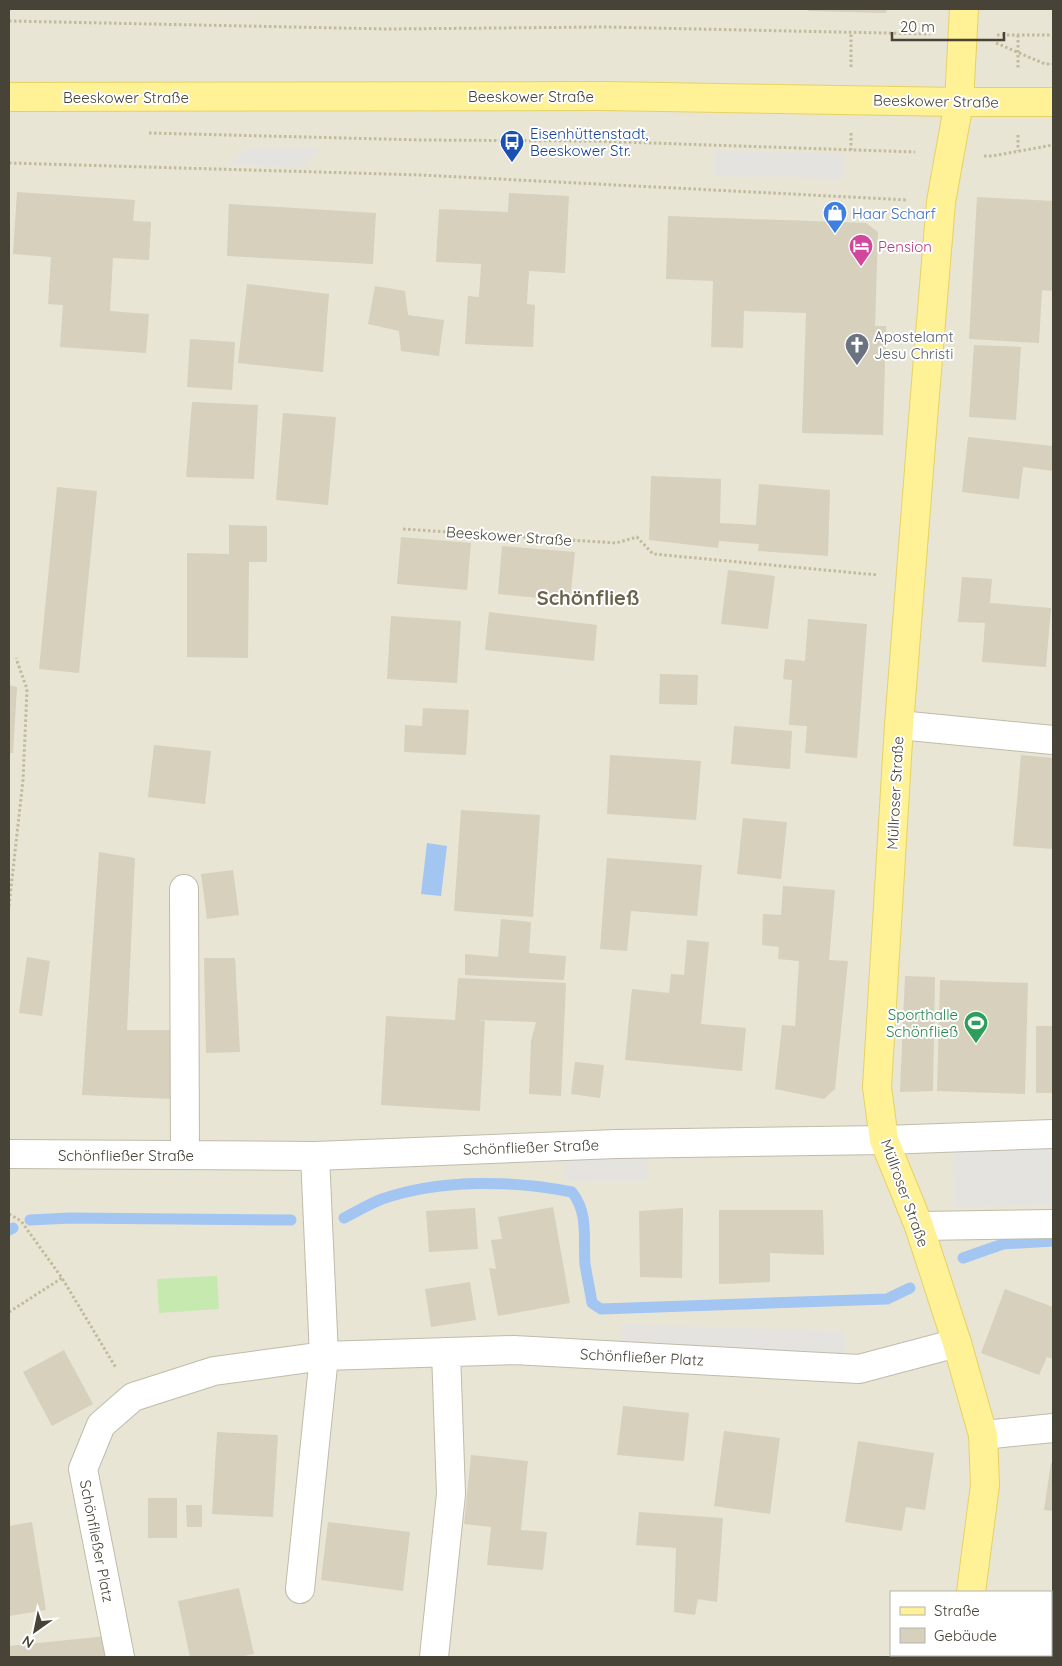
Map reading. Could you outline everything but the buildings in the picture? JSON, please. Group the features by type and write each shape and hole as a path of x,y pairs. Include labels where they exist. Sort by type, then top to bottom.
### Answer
{"main road":[{"name":"Müllroser Straße","path":"964,22 959,102 942,202 899,725 877,1087 884,1140 919,1226 957,1343 983,1435 985,1485 971,1591"},
{"name":"Beeskower Straße","path":"9,97 604,96 1053,102"}],"street":[{"name":"Müllroser Straße","path":"899,725 1053,740"},
{"path":"184,889 185,1155"},
{"name":"Schönfließer Straße","path":"9,1154 315,1156 616,1144 884,1140 1053,1134"},
{"path":"300,1589 324,1356 315,1156"},
{"path":"919,1226 1053,1224"},
{"name":"Schönfließer Platz","path":"120,1657 96,1545 83,1469 101,1425 133,1397 214,1372 324,1356 514,1350 859,1369 957,1343"},
{"path":"434,1657 451,1494 446,1352"},
{"path":"983,1435 1053,1428"}],"path":[{"path":"9,22 387,29 964,22 1053,35"},
{"path":"964,22 995,43 1045,64 1053,64"},
{"path":"144,133 422,140 592,141 992,156 1053,145"},
{"path":"9,164 421,175 942,202"},
{"name":"Beeskower Straße","path":"403,529 616,543 637,537 653,554 871,574"},
{"path":"9,906 23,780 27,688 16,658"},
{"path":"9,1214 21,1221 62,1278 133,1397"},
{"path":"9,1312 62,1278"}],"shaded area":[{"path":"9,9 1053,9 1053,1657 9,1657"},
{"path":"246,148 320,148 304,167 229,165"},
{"path":"714,151 844,154 844,179 714,176"},
{"path":"1053,1145 1053,1205 954,1207 953,1147"},
{"path":"647,1154 648,1181 567,1182 564,1158"},
{"path":"622,1324 844,1331 846,1353 622,1345"}],"green space":[{"path":"217,1276 219,1309 159,1313 157,1279"}],"water":[{"path":"427,843 447,846 441,896 421,894"}],"waterway":[{"path":"344,1218 382,1199 404,1192 452,1185 525,1185 572,1192 581,1209 583,1218 585,1264 592,1303 601,1309 887,1299 910,1288"},
{"path":"30,1220 70,1218 291,1220"},
{"path":"9,1230 13,1228"},
{"path":"963,1258 1003,1244 1053,1241"}],"place":[{"name":"Eisenhüttenstadt, Beeskower Str.","path":"512,163"},
{"name":"Haar Scharf","path":"835,234"},
{"name":"Pension","path":"861,267"},
{"name":"Apostelamt Jesu Christi","path":"857,366"},
{"name":"Sporthalle Schönfließ","path":"976,1044"}],"district":[{"name":"Schönfließ","path":"588,597"}]}
